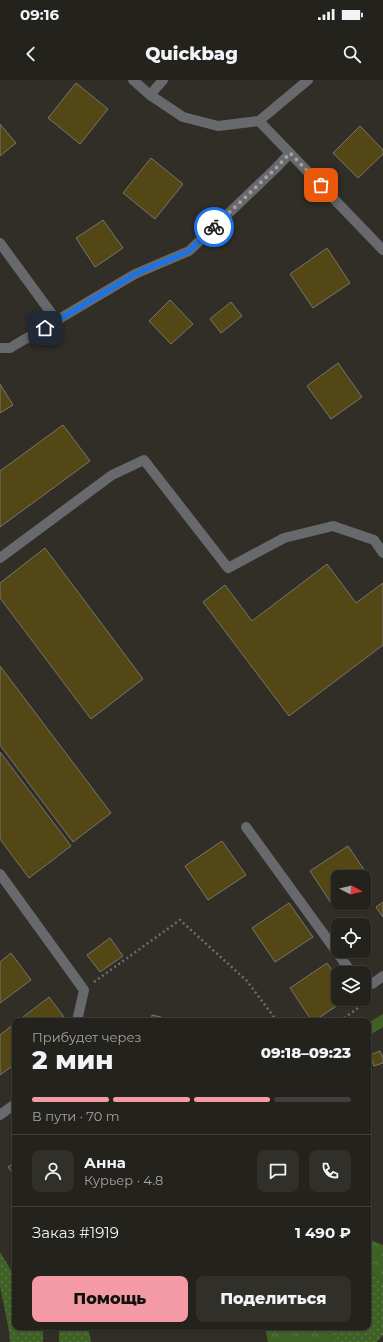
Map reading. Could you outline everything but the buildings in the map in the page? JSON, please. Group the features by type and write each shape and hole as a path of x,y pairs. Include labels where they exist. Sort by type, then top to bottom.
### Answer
{"street":[{"path":"133,80 150,95 183,117 218,126 259,121 308,80"},
{"path":"150,95 163,80"},
{"path":"259,121 383,250"},
{"path":"0,348 10,348 135,274 189,251 290,153"},
{"path":"0,242 57,321"},
{"path":"0,558 112,475 144,460 228,568 284,538 333,526 374,540 383,552"},
{"path":"246,827 347,966"},
{"path":"0,874 84,990 78,1018"},
{"path":"371,984 383,976"},
{"path":"0,1115 12,1106"}],"path":[{"path":"84,990 180,920 247,981 275,1018"},
{"path":"344,1018 361,1006"}],"green space":[{"path":"383,1014 383,1027 371,1034 371,1021"},
{"path":"371,1240 383,1245 383,1282 371,1272"},
{"path":"0,1252 12,1272 12,1330 42,1330 43,1342 10,1342 0,1286"},
{"path":"371,1272 383,1282 383,1335 377,1342 334,1342 326,1330 371,1330"},
{"path":"59,1330 89,1330 91,1342 59,1342"},
{"path":"266,1330 326,1330 334,1342 268,1342"}],"way so far":[{"path":"214,227 290,153 321,185"}],"route":[{"path":"45,328 135,274 189,251 214,227"}]}
